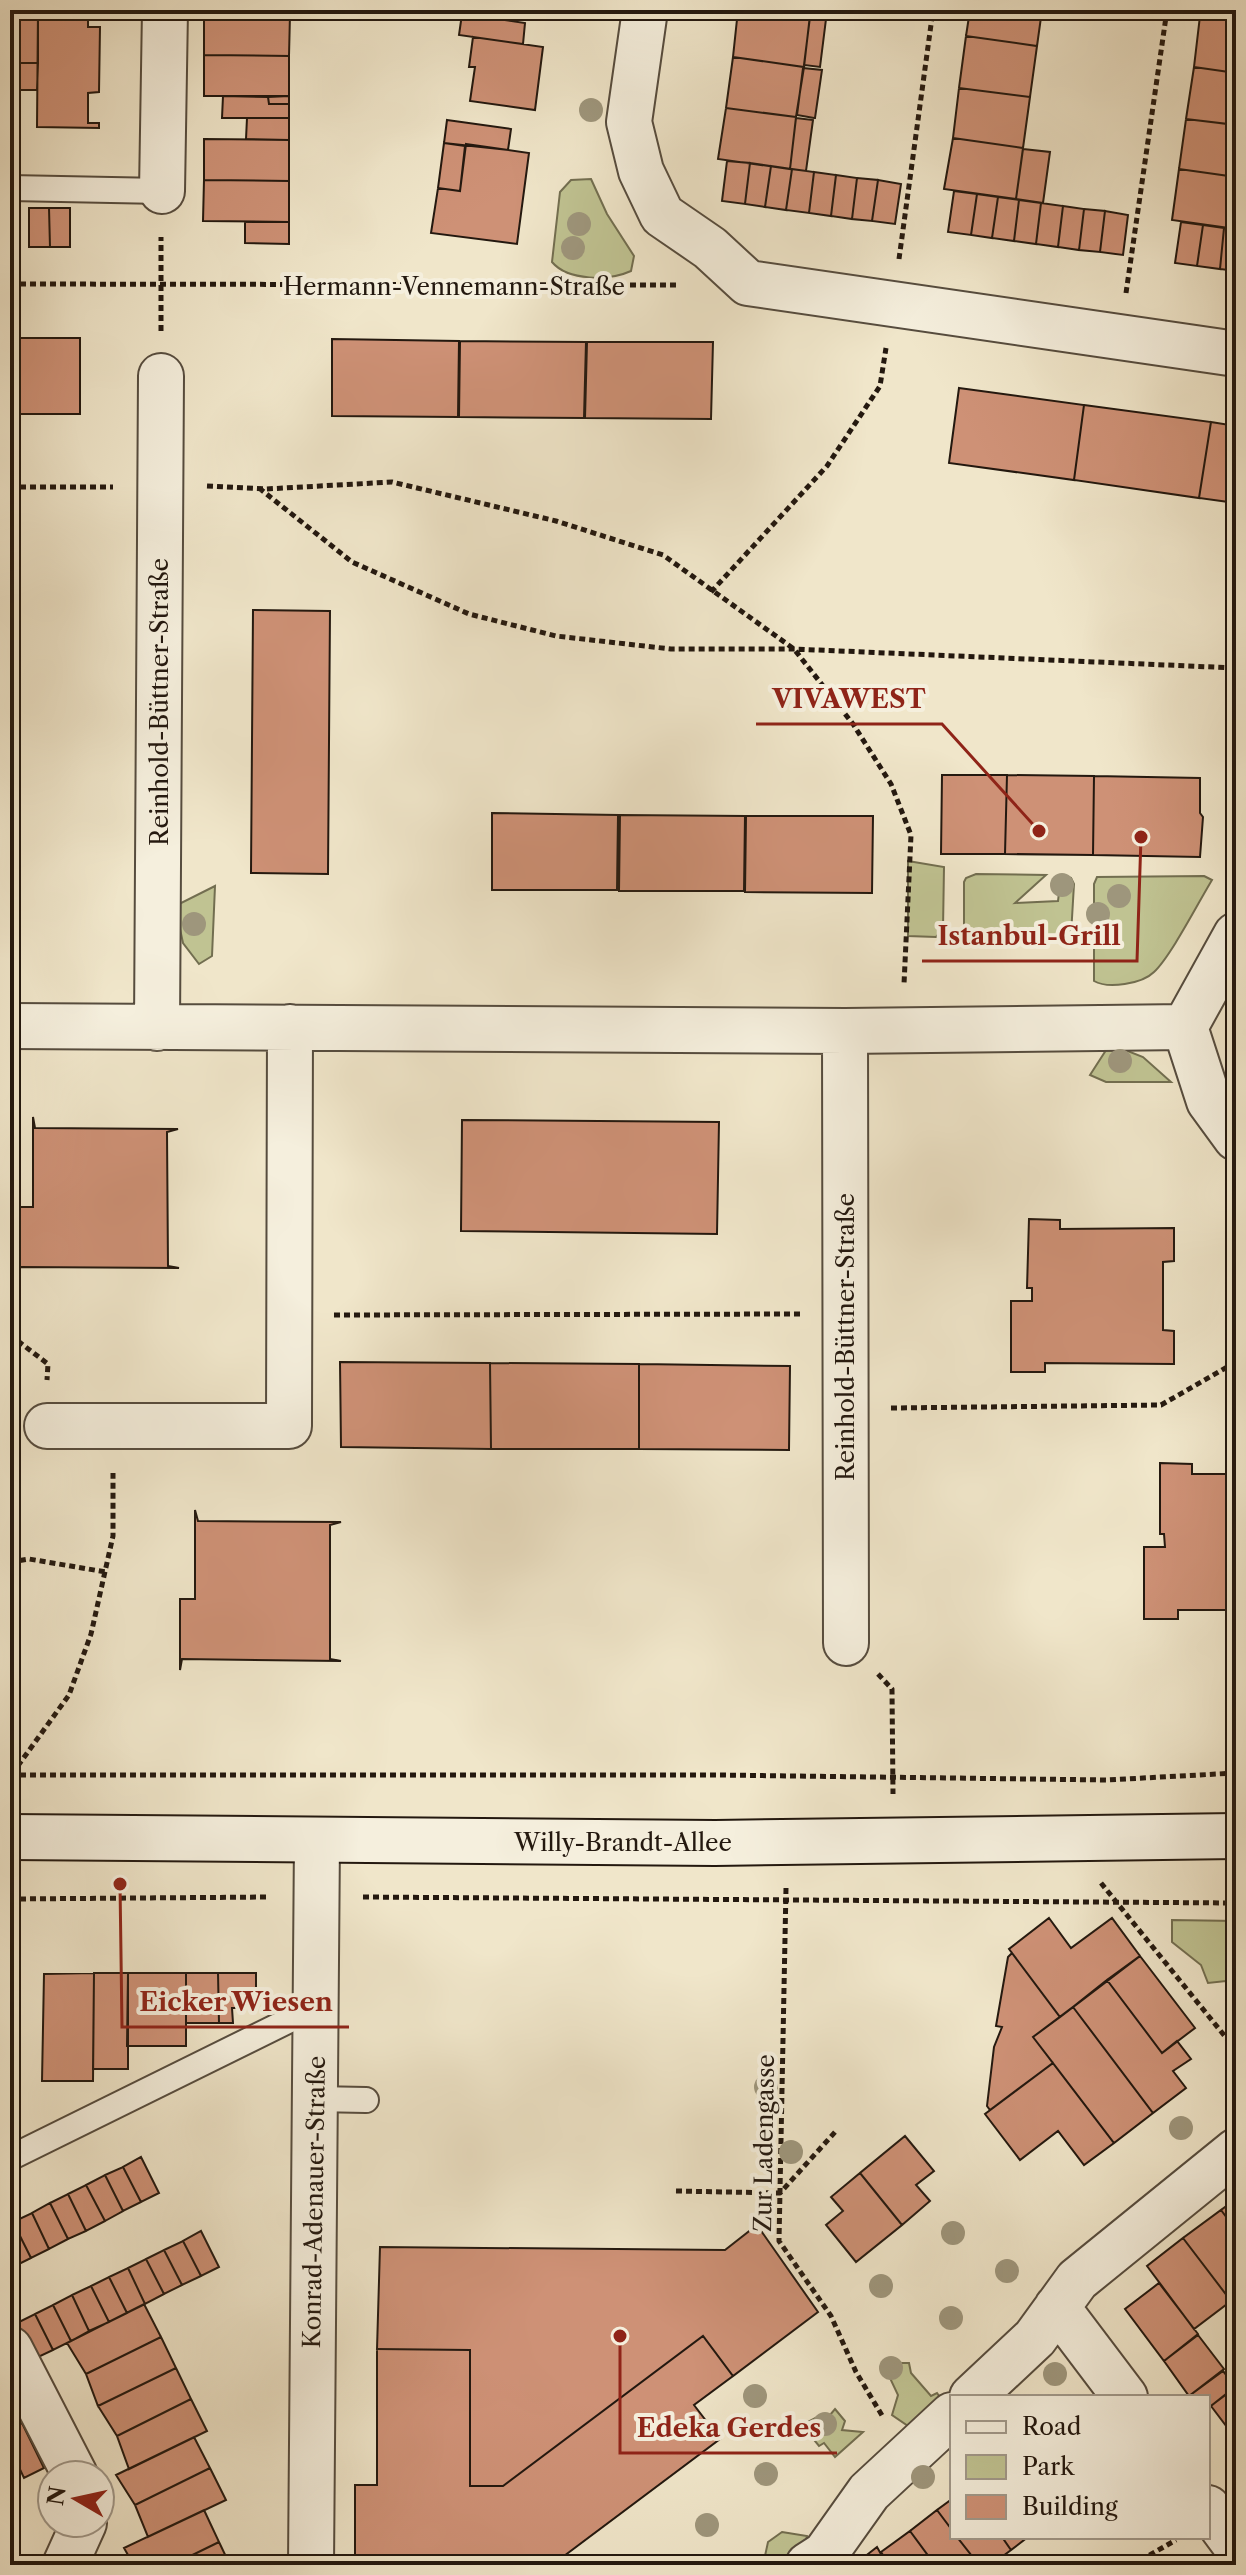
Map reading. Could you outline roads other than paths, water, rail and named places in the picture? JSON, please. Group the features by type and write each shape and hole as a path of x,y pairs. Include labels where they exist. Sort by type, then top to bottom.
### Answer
{"street":[{"path":"162,191 165,10"},
{"path":"645,10 629,122 641,171 662,215 710,248 748,283 1236,354"},
{"name":"Reinhold-Büttner-Straße","path":"157,1028 161,376"},
{"path":"1236,935 1185,1027 1209,1101 1236,1138"},
{"path":"10,1026 845,1031 1185,1027"},
{"path":"47,1426 289,1426 290,1027"},
{"name":"Reinhold-Büttner-Straße","path":"845,1031 846,1643"},
{"name":"Willy-Brandt-Allee","path":"10,1837 787,1843 1236,1836"},
{"name":"Konrad-Adenauer-Straße","path":"311,2565 317,1840"},
{"path":"974,2395 1035,2338 1077,2280 1236,2151"},
{"path":"1057,2307 1123,2395"},
{"path":"10,2349 67,2459"},
{"path":"808,2565 825,2554 869,2492 950,2417"},
{"path":"1210,2511 1236,2546"},
{"path":"65,2565 77,2539"}],"lane":[{"path":"10,188 162,191"},
{"path":"10,2158 316,2007"},
{"path":"315,2099 366,2100"}],"place":[{"name":"VIVAWEST","path":"1039,831"},
{"name":"Istanbul-Grill","path":"1141,837"},
{"name":"Eicker Wiesen","path":"120,1884"},
{"name":"Edeka Gerdes","path":"620,2336"}]}
